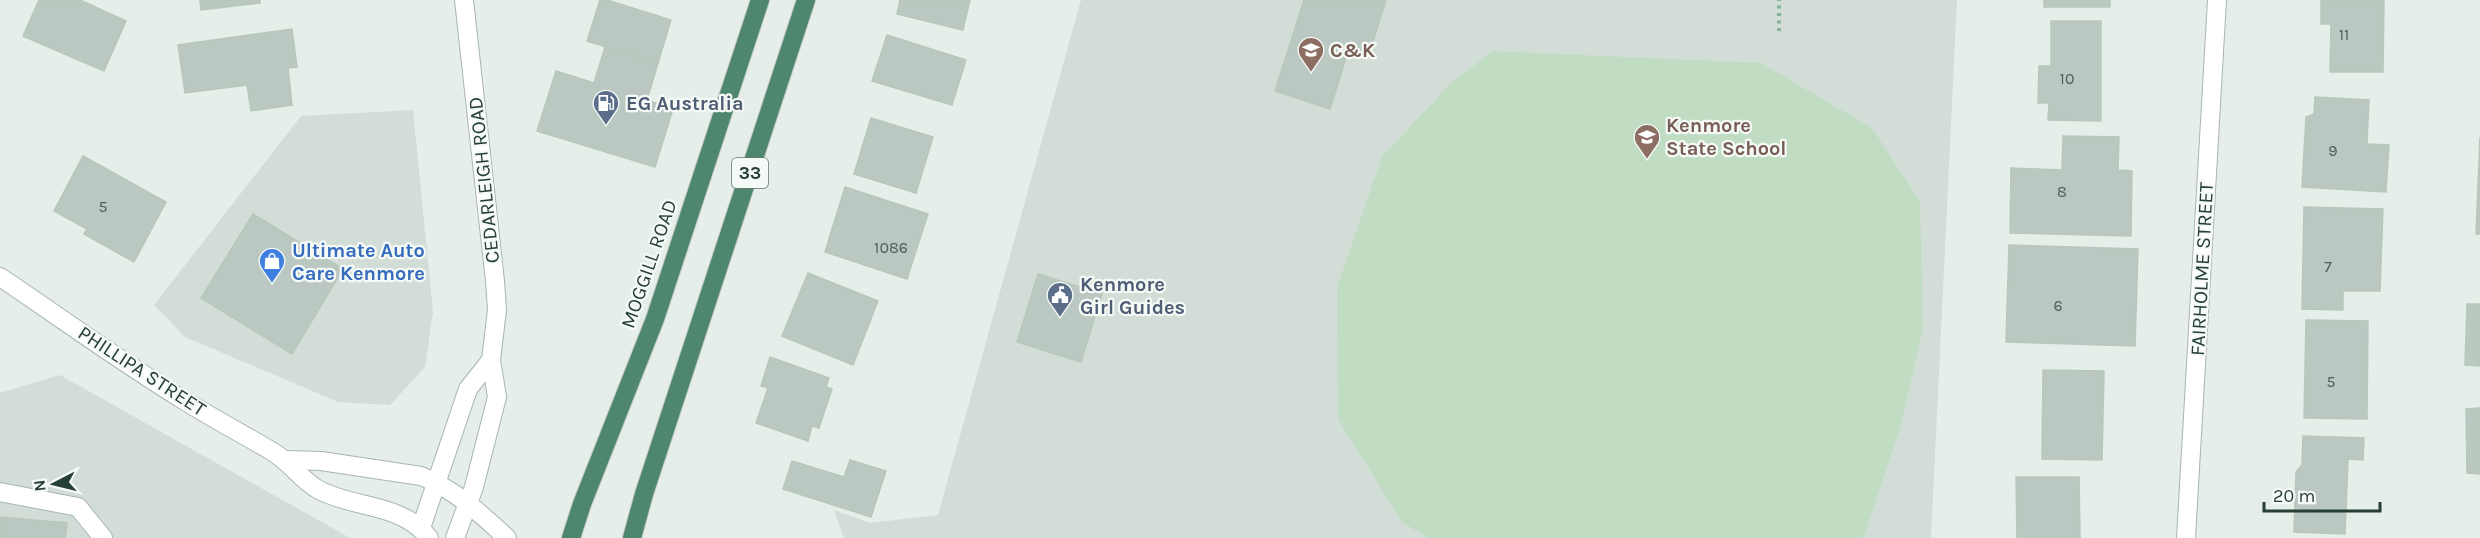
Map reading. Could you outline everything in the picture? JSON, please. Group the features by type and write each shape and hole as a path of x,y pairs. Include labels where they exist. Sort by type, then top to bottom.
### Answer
{"highway":[{"name":"MOGGILL ROAD","path":"571,538 585,494 655,319 760,0"},
{"name":"33","path":"633,538 644,494 806,0"}],"street":[{"name":"CEDARLEIGH ROAD","path":"455,538 469,504 497,397 491,360 497,310 464,0"},
{"name":"FAIRHOLME STREET","path":"2186,538 2217,0"},
{"name":"PHILLIPA STREET","path":"0,278 182,399 287,460 316,489 337,498 397,514 423,535"},
{"path":"423,535 436,482 468,389 491,360"},
{"name":"PHILLIPA STREET","path":"287,460 321,461 395,472 436,482 469,504 507,538"},
{"path":"0,492 78,507 103,538"}],"path":[{"path":"1779,0 1779,31"}],"shaded area":[{"name":"Kenmore State School","path":"1081,0 1957,0 1931,538 844,538 834,510 870,523 938,515"},
{"path":"413,110 433,312 425,367 390,405 338,402 185,337 154,305 301,116"},
{"path":"60,375 350,538 0,538 0,393"}],"green space":[{"name":"Kenmore State School","path":"1493,51 1761,63 1872,128 1920,201 1923,329 1900,428 1863,538 1428,538 1402,522 1338,419 1337,287 1382,157 1450,84"}],"building":[{"path":"39,0 80,0 126,21 104,71 23,36"},
{"path":"200,0 260,0 260,3 201,10"},
{"path":"600,0 607,0 671,20 658,63 587,41"},
{"path":"900,0 970,0 963,30 897,14"},
{"name":"C&K","path":"1304,0 1386,0 1369,54 1349,48 1330,109 1275,91"},
{"path":"2044,0 2110,0 2110,7 2044,7"},
{"path":"2321,0 2384,0 2383,72 2330,72 2331,24 2321,24"},
{"path":"2051,21 2101,21 2101,121 2048,120 2049,103 2038,103 2039,66 2051,66"},
{"path":"292,29 297,67 288,68 292,105 251,111 247,85 185,93 178,45"},
{"path":"887,35 966,60 952,105 872,81"},
{"path":"605,47 658,63 647,100 673,109 655,167 537,131 556,71 594,83"},
{"path":"2315,97 2369,100 2367,144 2389,145 2386,192 2302,187 2306,117 2314,114"},
{"path":"871,118 933,137 916,193 854,174"},
{"path":"2063,136 2119,137 2118,170 2132,171 2131,236 2010,233 2011,168 2062,170"},
{"path":"2480,137 2480,234 2476,234"},
{"path":"83,156 166,202 134,262 84,234 87,229 54,211"},
{"path":"845,187 928,214 907,279 825,252"},
{"path":"2304,207 2383,209 2380,291 2343,291 2343,310 2302,309"},
{"name":"Ultimate Auto Care Kenmore","path":"253,214 343,269 292,354 201,298"},
{"path":"2009,245 2138,249 2135,346 2006,342"},
{"path":"808,273 878,301 853,365 782,336"},
{"name":"Kenmore Girl Guides","path":"1038,274 1102,294 1081,362 1017,342"},
{"path":"2467,304 2480,304 2480,366 2465,365"},
{"path":"2306,320 2368,321 2367,419 2304,418"},
{"path":"770,357 829,378 826,387 832,389 819,428 812,426 808,441 756,423 768,388 761,386"},
{"path":"2043,370 2104,371 2102,460 2042,459"},
{"path":"2480,408 2480,474 2467,473 2466,409"},
{"path":"2303,436 2364,438 2363,460 2348,459 2345,534 2294,532 2296,472 2302,465"},
{"path":"850,460 886,471 871,517 783,489 792,461 844,477"},
{"path":"2016,477 2079,477 2080,538 2017,538"},
{"path":"0,517 67,523 65,538 0,538"}],"place":[{"name":"C&K","path":"1311,73"},
{"name":"EG Australia","path":"606,126"},
{"name":"Kenmore State School","path":"1647,160"},
{"name":"Ultimate Auto Care Kenmore","path":"272,284"},
{"name":"Kenmore Girl Guides","path":"1060,318"}]}
